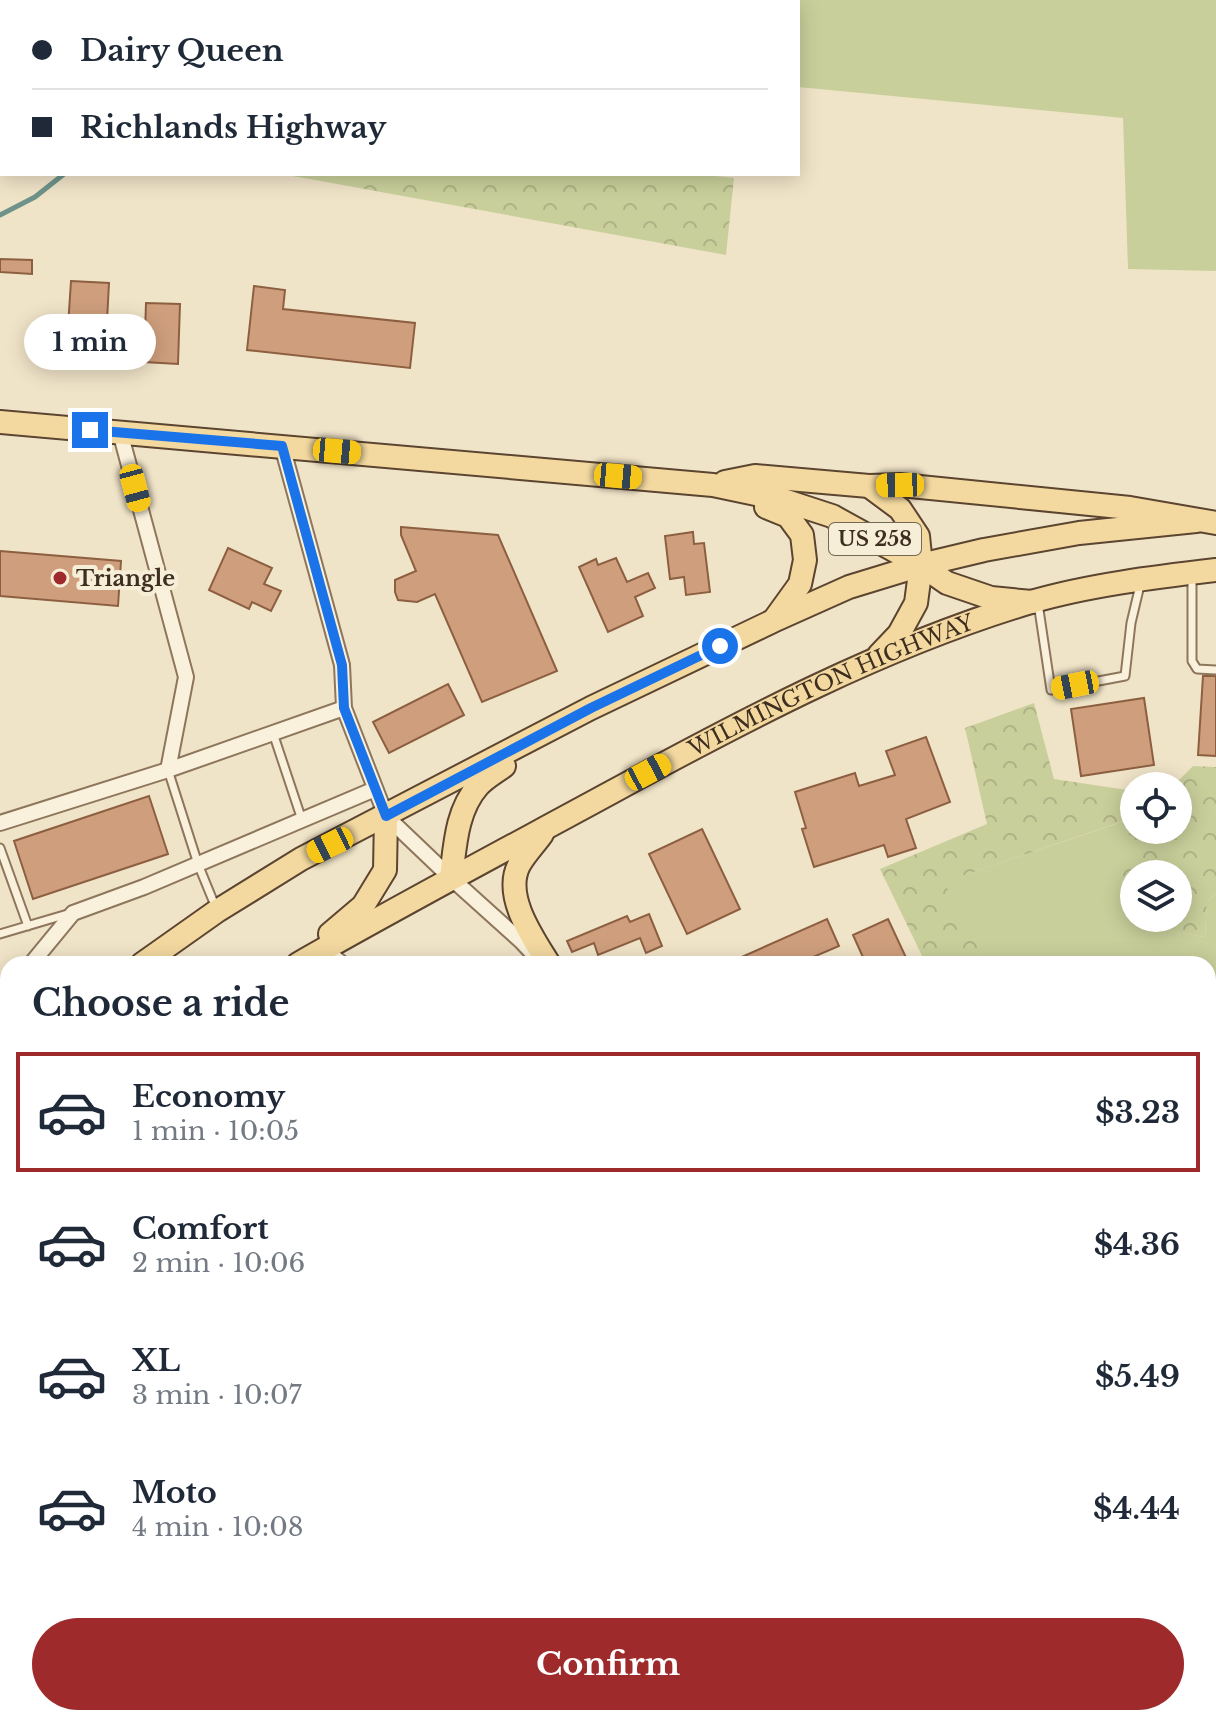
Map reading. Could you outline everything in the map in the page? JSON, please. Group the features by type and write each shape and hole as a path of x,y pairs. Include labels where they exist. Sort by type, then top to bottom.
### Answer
{"main road":[{"name":"US 258","path":"0,422 713,485 780,499 832,516 921,565 947,583 991,598 1035,601"},
{"name":"US 258","path":"713,485 755,476 869,486 900,485 1130,508 1206,522"},
{"path":"713,485 788,516 802,535 805,560 800,584 773,621"},
{"path":"869,486 900,509 918,536 921,565 916,603 899,634 874,660"},
{"path":"153,956 217,911 301,859 547,731 849,587 984,550 1079,533 1206,522"},
{"path":"1035,601 1142,580 1216,570"},
{"name":"WILMINGTON HIGHWAY","path":"311,956 693,748 779,705 874,660 956,627 1035,601"},
{"path":"451,878 462,812 478,786 547,731"},
{"path":"305,956 363,906 385,870 386,816"},
{"path":"544,956 524,923 514,893 518,867 549,826"}],"street":[{"path":"120,432 186,677 168,770"},
{"path":"282,446 342,665 344,708 386,816 535,956"},
{"path":"0,823 168,770 344,708"},
{"path":"38,956 73,913 144,887 375,789"}],"lane":[{"path":"1192,573 1192,661 1197,669 1216,670"},
{"path":"1035,601 1051,690 1125,676 1131,623 1142,580"},
{"path":"273,733 302,820"},
{"path":"168,770 198,864 217,911"},
{"path":"0,848 28,926"},
{"path":"0,934 73,913"},
{"path":"327,947 338,956"}],"green space":[{"path":"800,0 1216,0 1216,271 1128,269 1123,118 800,87"},
{"path":"293,176 734,178 726,255"},
{"path":"1034,703 1054,779 1120,789 1120,822 944,882 983,956 922,956 880,869 987,824 965,728"},
{"path":"1193,766 1216,767 1216,893 1207,902 1205,937 1176,932 1192,932 1192,860 1124,860 1127,844 1192,844 1192,772 1187,772"},
{"path":"1120,822 1120,844 1128,844 1125,860 1120,860 1120,932 1176,932 1205,937 1207,902 1216,893 1216,956 983,956 943,882"}],"building":[{"path":"0,259 32,260 32,274 0,272"},
{"path":"71,281 109,283 105,359 66,357"},
{"path":"254,286 285,290 283,309 415,323 410,368 247,350"},
{"path":"146,303 180,304 178,364 144,362"},
{"path":"401,527 498,535 557,671 482,702 435,594 417,602 398,600 395,580 416,571 401,535"},
{"path":"693,532 694,544 704,543 710,592 686,595 684,577 670,579 665,536"},
{"path":"228,548 272,568 264,584 281,591 271,611 252,602 249,609 209,590"},
{"name":"Triangle","path":"0,551 121,561 118,606 0,596"},
{"path":"616,558 627,582 648,573 655,588 635,597 643,616 608,632 579,567 596,559 598,565"},
{"path":"1203,676 1216,676 1216,756 1198,755"},
{"path":"448,684 464,715 389,753 373,722"},
{"path":"1144,698 1154,765 1081,776 1071,709"},
{"path":"926,737 950,802 906,819 916,848 888,857 884,845 814,867 795,792 855,773 859,786 895,775 886,751"},
{"path":"149,796 168,854 33,899 14,841"},
{"path":"702,829 740,909 687,934 649,854"},
{"path":"649,914 662,946 646,953 640,938 598,955 594,943 572,952 567,941 627,916 630,922"},
{"path":"827,919 839,946 816,956 744,956"},
{"path":"888,919 905,956 862,956 853,935"}],"waterway":[{"path":"0,215 35,197 61,176"}],"place":[{"name":"Triangle","path":"60,578"}],"route":[{"path":"90,430 282,446 342,665 344,708 386,816 591,708 720,646"}]}
